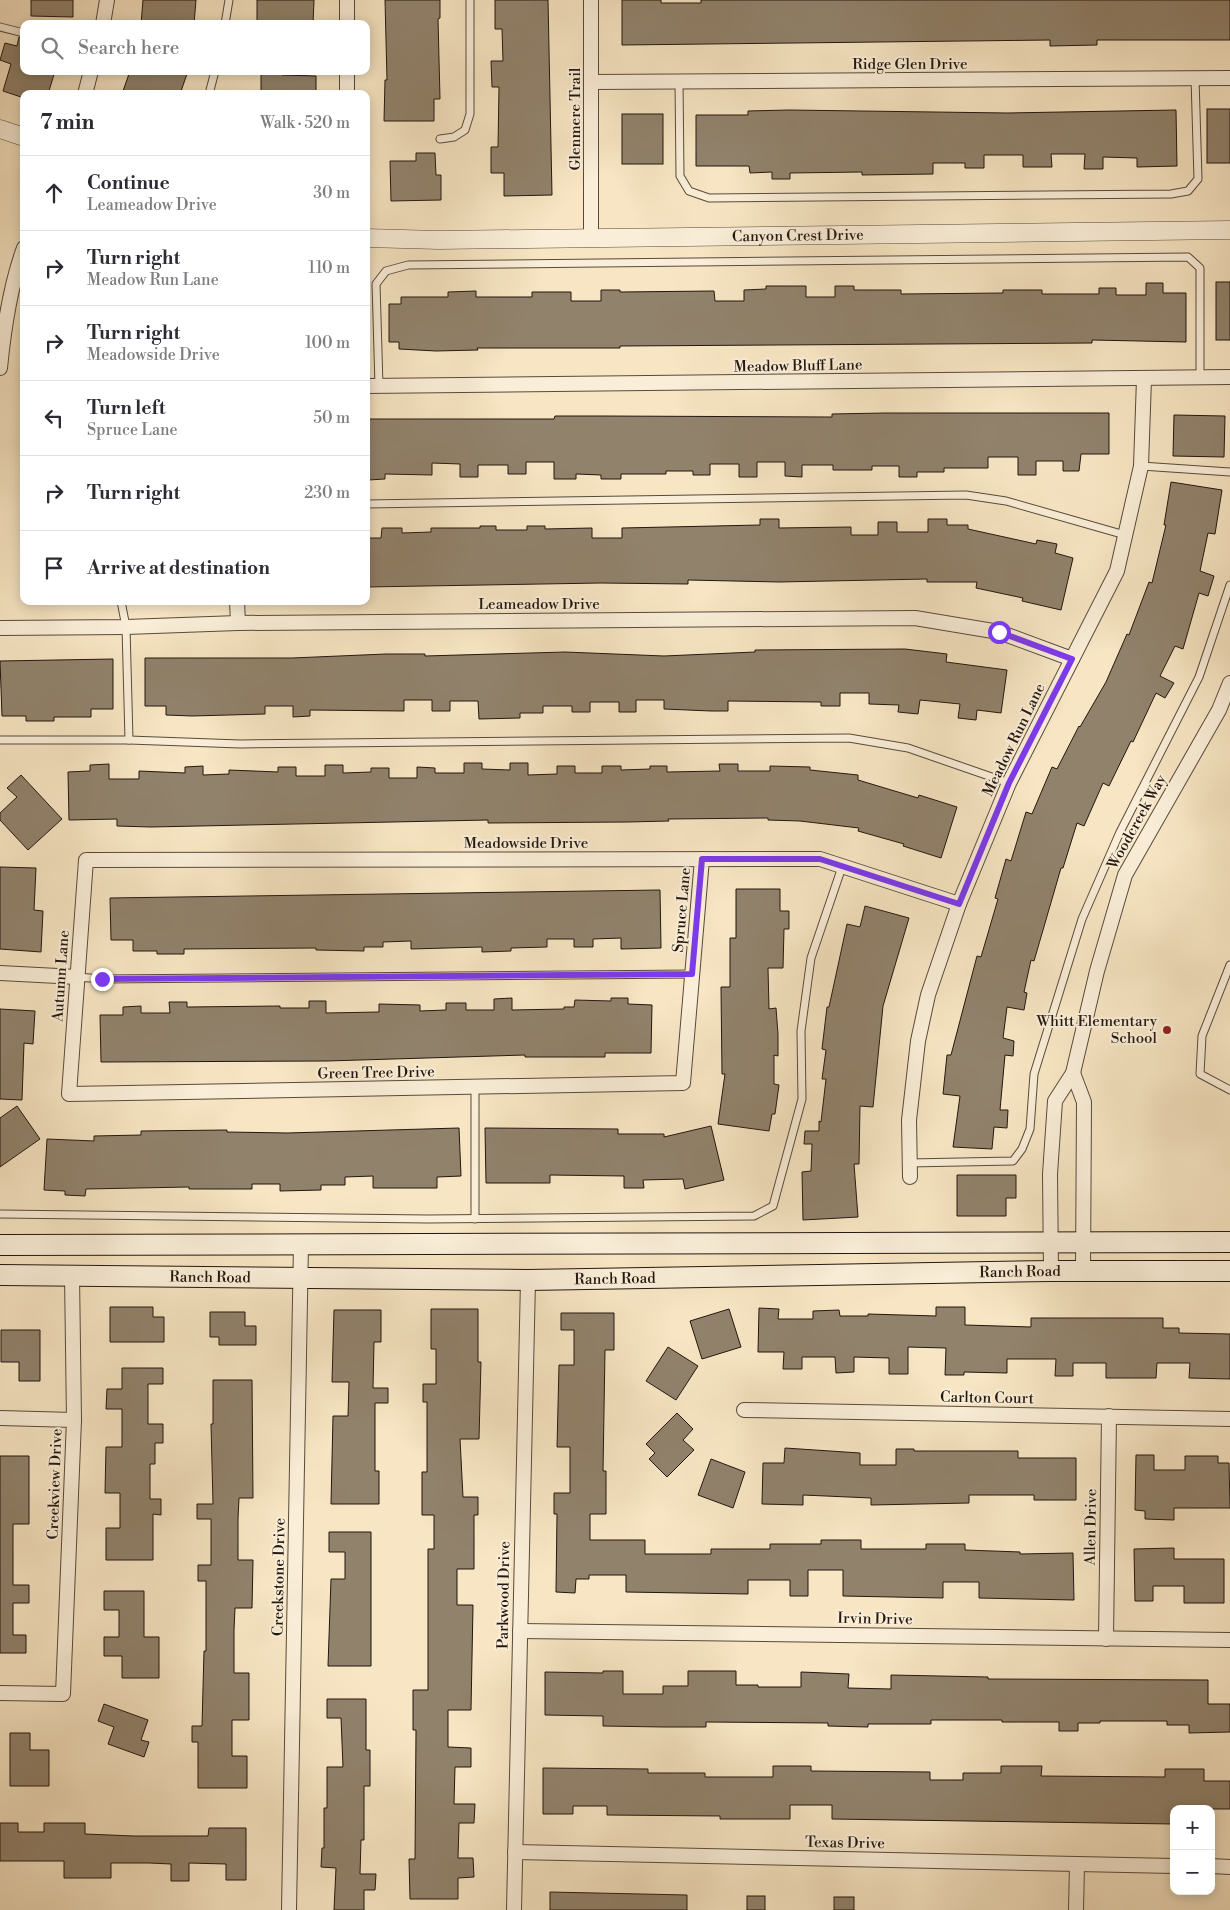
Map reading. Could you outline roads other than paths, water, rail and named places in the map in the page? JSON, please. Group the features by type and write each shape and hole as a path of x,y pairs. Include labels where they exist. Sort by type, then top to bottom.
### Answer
{"main road":[{"name":"Ranch Road","path":"0,1245 1230,1242"},
{"name":"Ranch Road","path":"0,1276 72,1275 528,1280 1051,1271 1230,1271"}],"street":[{"path":"104,20 107,0"},
{"path":"347,0 347,20"},
{"name":"Glenmere Trail","path":"591,0 591,238"},
{"path":"86,90 90,75"},
{"path":"347,75 347,90"},
{"name":"Ridge Glen Drive","path":"591,82 1230,78"},
{"path":"0,129 20,136"},
{"name":"Canyon Crest Drive","path":"370,238 439,240 1230,230"},
{"path":"0,368 7,281 20,256"},
{"name":"Meadow Bluff Lane","path":"372,386 1230,377"},
{"name":"Meadow Run Lane","path":"910,1177 908,1163 909,1120 918,1041 928,995 959,904 1009,783 1117,571 1141,466 1144,379"},
{"path":"237,605 238,623"},
{"name":"Leameadow Drive","path":"0,628 126,627 238,623 916,618 999,632 1072,659"},
{"name":"Woodcreek Way","path":"1051,1271 1050,1174 1055,1101 1073,1072 1097,971 1125,874 1219,710 1229,686"},
{"name":"Spruce Lane","path":"683,1084 702,859"},
{"name":"Meadowside Drive","path":"86,860 820,859 959,904"},
{"name":"Autumn Lane","path":"69,1094 86,860"},
{"path":"0,973 77,977"},
{"path":"1073,1072 1084,1102 1082,1271"},
{"name":"Green Tree Drive","path":"69,1094 683,1084"},
{"name":"Creekstone Drive","path":"290,1910 301,1244"},
{"name":"Creekview Drive","path":"0,1693 63,1694 74,1420 72,1275"},
{"name":"Parkwood Drive","path":"514,1910 528,1280"},
{"name":"Carlton Court","path":"744,1410 1230,1419"},
{"name":"Allen Drive","path":"1106,1639 1109,1416"},
{"path":"0,1418 74,1420"},
{"name":"Irvin Drive","path":"520,1631 1230,1640"},
{"name":"Texas Drive","path":"515,1852 1170,1866"},
{"path":"1076,1910 1077,1864"},
{"path":"1215,1866 1230,1867"}],"lane":[{"path":"226,20 229,0"},
{"path":"440,139 454,137 465,130 470,114 470,0"},
{"path":"0,26 20,32"},
{"path":"210,90 214,75"},
{"path":"679,82 680,176 689,191 709,198 729,198 1171,194 1188,191 1198,178 1195,78"},
{"path":"372,386 376,284 386,271 408,264 1188,257 1200,268 1200,377"},
{"path":"1141,466 1230,472"},
{"path":"370,504 966,495 1006,501 1126,535"},
{"path":"908,1163 1013,1161 1022,1149 1030,1129 1034,1074 1082,919 1128,815 1199,677 1230,585"},
{"path":"122,605 126,627 129,740"},
{"path":"0,740 129,740 240,744 849,738 908,748 1009,783"},
{"path":"0,1214 475,1219 754,1216 773,1206 802,1099 801,1032 811,958 842,867"},
{"path":"1230,965 1202,1036 1200,1074 1230,1090"},
{"path":"77,977 102,979 692,974"},
{"path":"475,1087 475,1219"}],"place":[{"name":"Whitt Elementary School","path":"1167,1030"}]}
